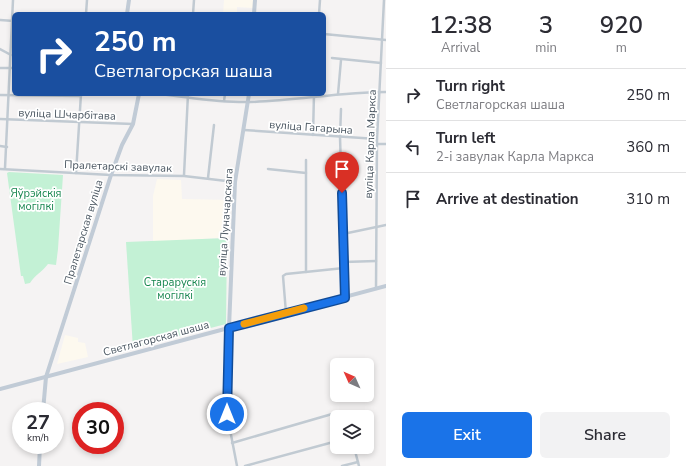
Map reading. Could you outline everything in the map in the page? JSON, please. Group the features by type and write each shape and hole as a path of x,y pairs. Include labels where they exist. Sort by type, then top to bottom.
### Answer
{"street":[{"path":"13,0 13,12"},
{"path":"86,12 87,0"},
{"path":"127,12 129,0"},
{"path":"193,12 194,0"},
{"path":"254,12 255,0"},
{"path":"319,12 320,0"},
{"name":"вуліца Карла Маркса","path":"376,289 377,139 382,40 385,14 384,0"},
{"path":"0,20 12,21"},
{"path":"326,34 386,40"},
{"path":"6,168 9,95 12,68 12,38"},
{"path":"0,48 11,55"},
{"path":"332,58 381,63"},
{"path":"338,94 341,60"},
{"path":"0,68 12,68"},
{"path":"174,96 249,102 314,98 338,94 386,92"},
{"path":"0,95 9,95"},
{"path":"76,173 78,122 81,96"},
{"name":"Пралетарская вуліца","path":"44,402 46,377 111,175 122,144 133,124 139,96"},
{"path":"224,101 225,96"},
{"name":"вуліца Луначарскага","path":"229,328 235,182 249,96"},
{"path":"184,176 188,98"},
{"path":"313,135 314,98"},
{"path":"342,109 340,137 345,298"},
{"name":"вуліца Шчарбітава","path":"0,119 133,124"},
{"path":"208,178 214,126"},
{"name":"вуліца Гагарына","path":"244,130 377,139"},
{"path":"378,144 386,144"},
{"path":"0,146 7,147"},
{"path":"306,160 306,272"},
{"name":"Пралетарскі завулак","path":"0,169 6,168 111,175 184,176 235,182"},
{"path":"268,169 306,173"},
{"path":"343,234 386,225"},
{"path":"344,262 376,261"},
{"path":"286,313 284,276 286,274 344,268"},
{"name":"Светлагорская шаша","path":"0,390 386,286"},
{"path":"229,328 227,414 237,466"},
{"path":"232,442 330,415"},
{"path":"245,466 330,443"},
{"path":"39,466 40,454"},
{"path":"356,454 359,466"},
{"path":"342,466 358,462"}],"shaded area":[{"path":"224,0 254,0 253,8 237,7 237,12 223,12"},
{"path":"157,179 181,180 182,199 231,200 228,237 153,243 153,196"},
{"path":"65,335 78,338 78,342 85,343 88,357 57,364"}],"green space":[{"name":"Яўрэйскія могілкі","path":"7,173 63,175 56,265 48,264 30,283 25,284 23,276 21,276"},
{"name":"Старарускія могілкі","path":"227,238 226,324 133,348 126,242"}],"slow traffic":[{"path":"244,324 304,308"}],"route":[{"path":"227,414 227,336 229,328 345,298 342,193"}]}
